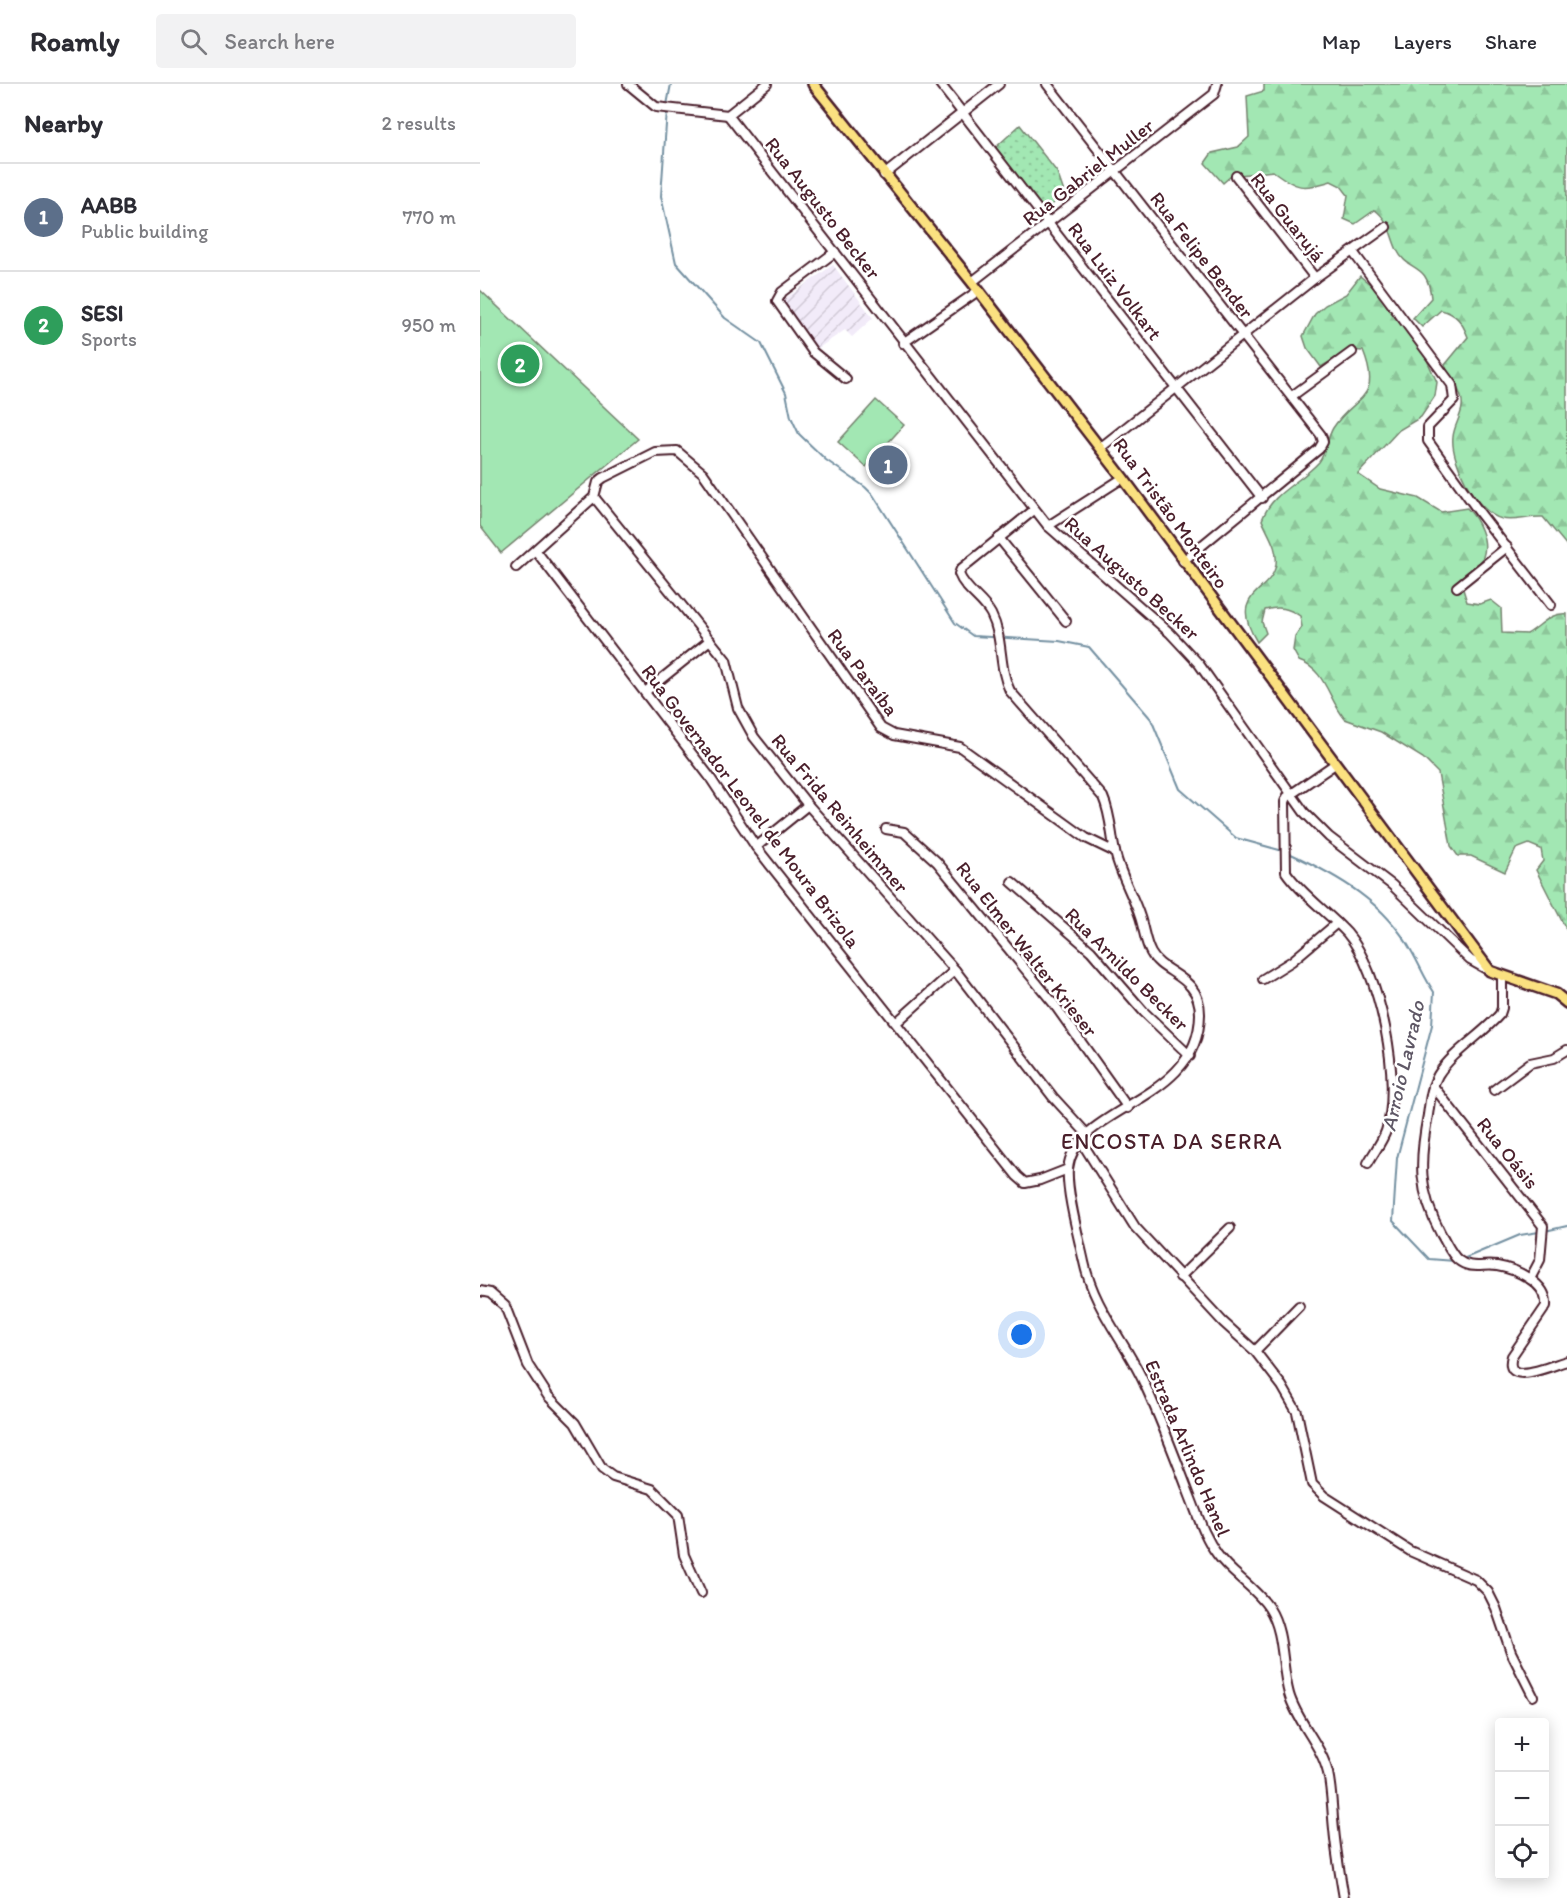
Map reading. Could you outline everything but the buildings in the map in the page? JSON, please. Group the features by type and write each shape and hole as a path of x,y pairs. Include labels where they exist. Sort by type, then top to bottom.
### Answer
{"main road":[{"name":"Rua Tristão Monteiro","path":"813,84 975,286 1123,478 1490,971"},
{"name":"Rua Augusto Becker","path":"1490,971 1556,994 1567,1003"}],"street":[{"path":"628,84 656,107 728,115 767,84"},
{"name":"Rua Luiz Volkart","path":"940,84 1051,223 1262,498"},
{"path":"884,175 999,84"},
{"name":"Rua Felipe Bender","path":"1047,84 1322,435 1323,442 1319,449 1262,498"},
{"name":"Rua Gabriel Muller","path":"903,343 1214,94 1217,84"},
{"name":"Rua Augusto Becker","path":"728,115 836,252 903,343 1048,526 1170,633 1199,664 1304,812 1329,837 1392,885 1470,960 1490,971"},
{"name":"Rua Guarujá","path":"1236,176 1315,278"},
{"path":"1100,448 1315,278 1386,227"},
{"path":"836,252 782,292 777,302 813,352 846,379"},
{"path":"1353,252 1452,385 1454,400 1428,427 1428,441 1551,605"},
{"path":"1292,396 1352,352"},
{"name":"Rua Paraíba","path":"594,497 598,482 603,478 655,452 677,451 688,458 703,473 881,728 894,735 960,747 1086,838 1115,852"},
{"path":"1048,526 1123,478"},
{"path":"516,567 594,497"},
{"name":"Rua Frida Reinheimmer","path":"594,497 726,660 745,723 808,805 955,970 1084,1138 1135,1227 1180,1277 1256,1351 1297,1412 1312,1484 1324,1496 1410,1551 1476,1580 1488,1592 1496,1608 1512,1652 1533,1695"},
{"path":"1183,561 1262,498"},
{"path":"1034,510 961,569 959,574 991,615 1000,637 1006,683 1010,691 1103,797 1109,811 1115,852 1153,957 1179,973 1193,991 1200,1009 1199,1031 1190,1056 1175,1073 1084,1138 1072,1154 1068,1169"},
{"path":"999,538 1066,621"},
{"path":"1457,587 1507,547"},
{"name":"Rua Governador Leonel de Moura Brizola","path":"536,551 709,776 756,847 1025,1183 1068,1169"},
{"path":"645,692 710,640"},
{"path":"1335,764 1291,794 1285,802 1286,872 1348,934 1362,956 1376,992 1392,1061 1392,1094 1387,1130 1368,1162"},
{"path":"756,847 808,805"},
{"name":"Rua Elmer Walter Krieser","path":"886,829 904,832 938,862 1054,1004 1128,1108"},
{"name":"Rua Arnildo Becker","path":"1012,882 1091,951 1144,1012 1190,1056"},
{"path":"1263,979 1292,961 1337,923"},
{"path":"897,1022 955,970"},
{"path":"1502,976 1500,1014 1439,1073 1433,1086 1422,1146 1422,1184 1437,1227 1456,1259 1467,1267 1501,1267 1530,1279 1542,1291 1546,1306 1512,1356 1510,1362 1513,1368 1520,1374 1529,1374 1567,1360"},
{"path":"1494,1090 1530,1063 1554,1058 1567,1050"},
{"name":"Rua Oásis","path":"1433,1086 1543,1226 1538,1264 1530,1279"},
{"name":"Estrada Arlindo Hanel","path":"1068,1169 1084,1263 1090,1289 1099,1309 1119,1335 1145,1384 1202,1529 1218,1556 1270,1609 1276,1625 1290,1695 1328,1771 1344,1898"},
{"path":"1180,1277 1230,1228"},
{"path":"480,1291 490,1293 505,1306 528,1365 548,1396 575,1424 602,1469 613,1477 652,1489 678,1515 684,1555 701,1593"},
{"path":"1256,1351 1299,1306"}],"shaded area":[{"path":"833,265 873,318 852,337 845,330 817,349 782,301"}],"green space":[{"path":"1264,84 1567,84 1567,546 1543,517 1502,519 1483,507 1467,485 1453,447 1454,432 1462,402 1460,393 1445,365 1468,337 1458,319 1447,312 1441,310 1422,327 1413,318 1431,298 1429,286 1422,273 1401,257 1387,224 1380,214 1375,210 1355,224 1344,219 1348,195 1341,186 1331,181 1313,186 1300,186 1273,171 1231,176 1223,183 1205,163 1212,153 1238,147 1249,137 1247,96 1264,91"},
{"path":"1020,125 1057,172 1065,195 1044,210 995,148"},
{"path":"1360,276 1382,294 1426,358 1437,382 1435,396 1421,417 1399,430 1358,474 1380,489 1418,498 1441,512 1467,508 1481,530 1485,544 1483,557 1463,589 1467,602 1480,604 1491,600 1501,608 1502,633 1527,634 1551,617 1567,614 1567,931 1536,870 1543,861 1541,849 1529,844 1516,849 1505,872 1471,856 1458,856 1451,846 1438,773 1423,758 1381,732 1345,719 1321,678 1308,665 1299,661 1293,650 1295,637 1302,627 1300,616 1284,608 1265,610 1262,622 1266,633 1257,642 1249,625 1246,613 1248,603 1273,574 1276,564 1274,547 1262,520 1267,510 1279,495 1319,462 1333,428 1368,389 1370,379 1363,351 1349,350 1321,367 1307,348 1303,336 1315,314 1325,305 1346,294"},
{"path":"480,290 638,439 501,553 480,526"},
{"path":"876,400 904,425 866,467 838,442"}],"waterway":[{"name":"Arroio Lavrado","path":"667,105 671,84"},
{"path":"667,110 661,196 676,263 725,318 761,343 786,393 791,417 799,434 826,460 873,495 955,623 973,636 1059,641 1089,647 1151,719 1180,789 1236,838 1283,851"},
{"name":"Arroio Lavrado","path":"1289,853 1342,881 1374,905 1401,934 1434,992 1432,1025 1397,1158 1393,1221 1429,1259 1455,1261"},
{"name":"Arroio Lavrado","path":"1545,1231 1567,1226"},
{"name":"Arroio Lavrado","path":"1463,1259 1520,1235 1539,1232"}],"place":[{"name":"SESI","path":"520,364"},
{"name":"AABB","path":"888,465"}],"district":[{"name":"ENCOSTA DA SERRA","path":"1172,1141"}]}
